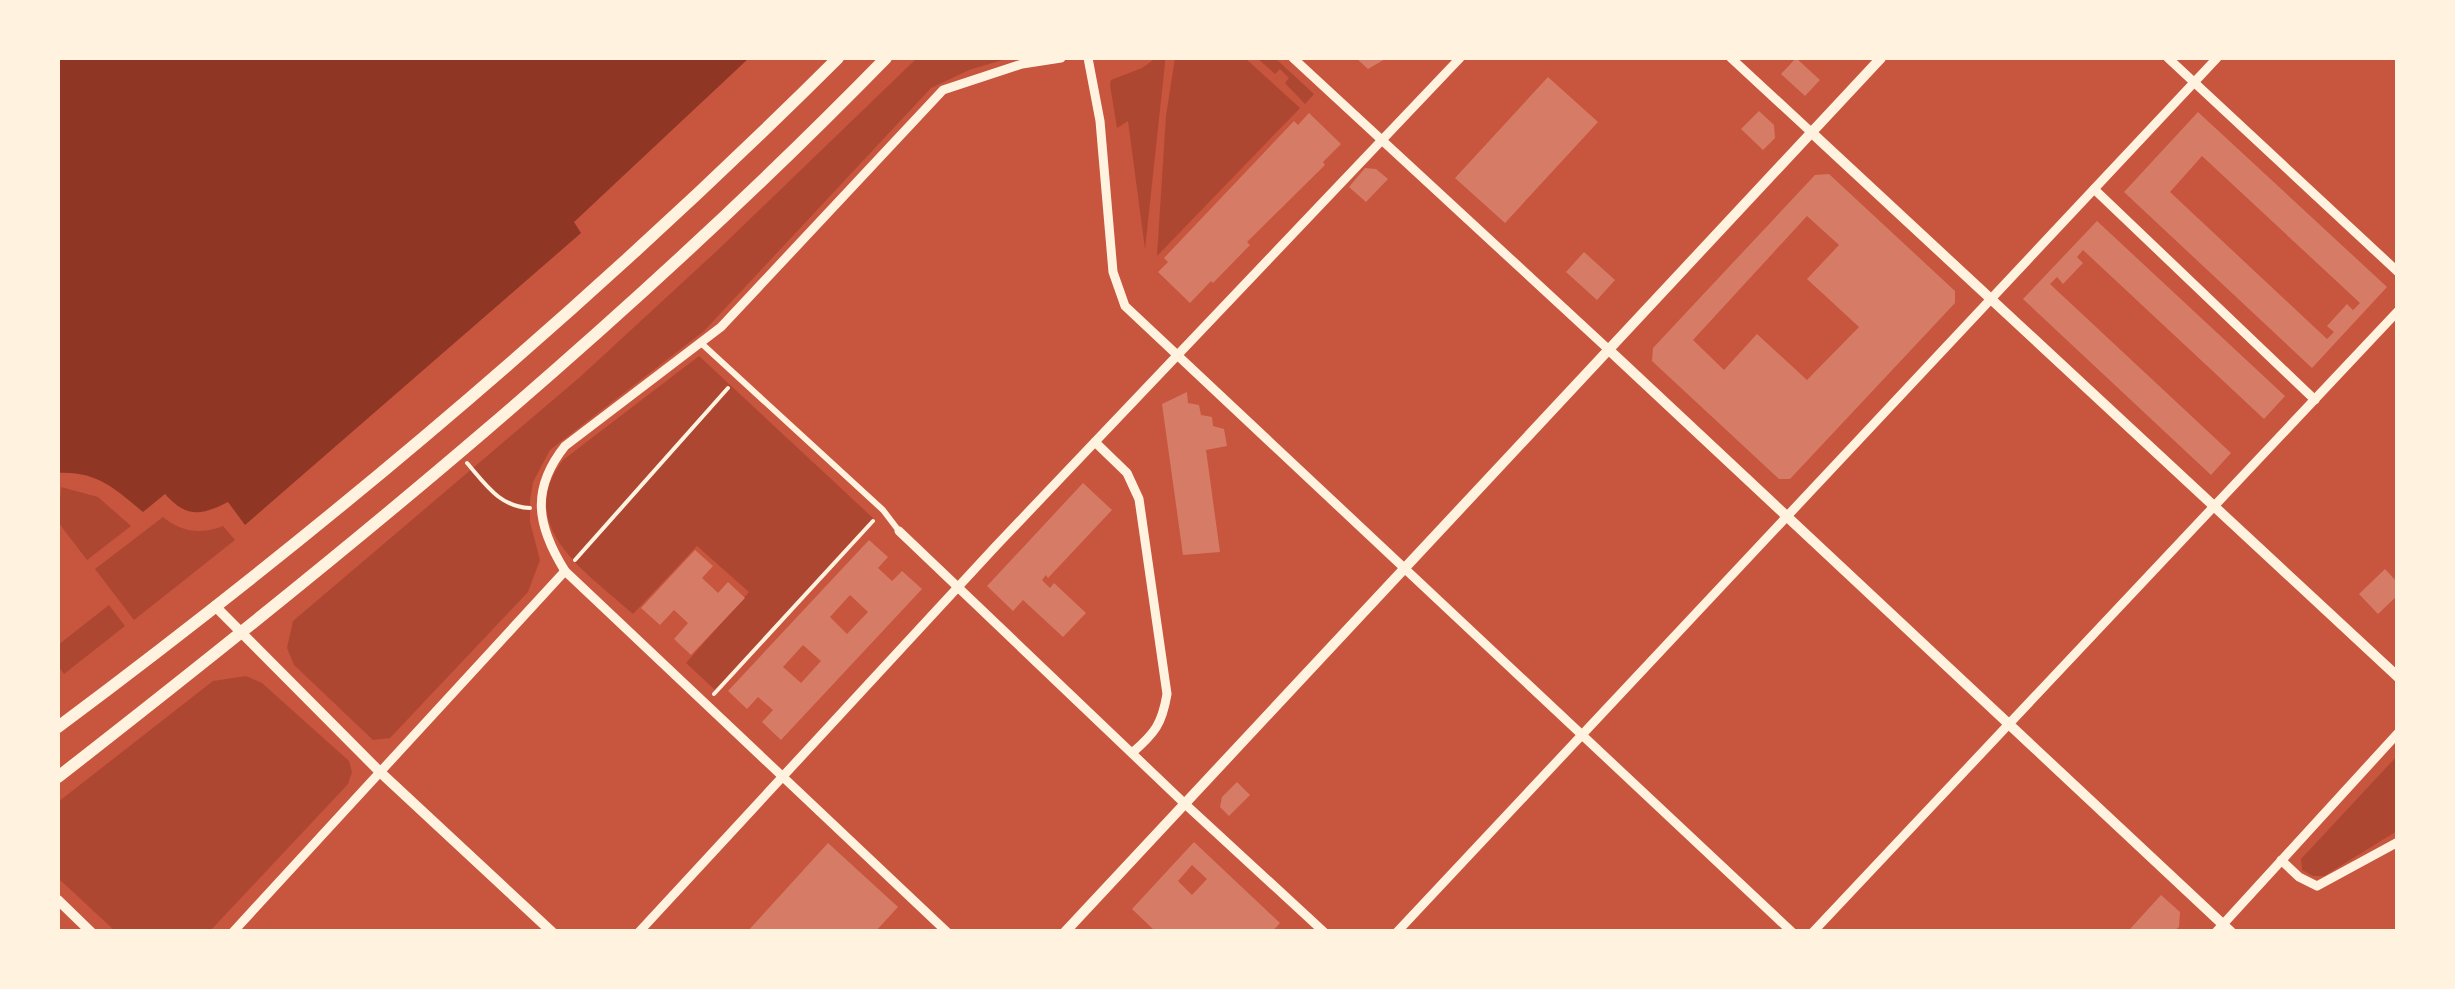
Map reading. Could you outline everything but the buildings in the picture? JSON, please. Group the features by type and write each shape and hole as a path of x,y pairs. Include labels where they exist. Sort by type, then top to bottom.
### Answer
{"main road":[{"path":"58,728 437,428 543,337 731,164 838,58"},
{"path":"58,777 241,634 459,454 750,193 886,58"}],"street":[{"path":"947,932 565,570 543,530 540,508 554,461 565,446 721,327 944,90 1022,64 1061,58"},
{"path":"1088,58 1100,122 1117,288 1132,314 1792,932"},
{"path":"1292,58 2008,722 2223,929 2398,733"},
{"path":"639,932 957,588 1460,58"},
{"path":"1731,58 2398,677"},
{"path":"1065,932 1881,58"},
{"path":"2168,58 2398,272"},
{"path":"1397,932 2216,58"},
{"path":"2094,188 2315,400"},
{"path":"1813,932 2398,311"},
{"path":"701,344 883,510 957,588 1324,932"},
{"path":"1095,442 1127,473 1139,499 1166,694 1163,718 1132,754"},
{"path":"234,932 565,570"},
{"path":"215,606 380,772 552,932"},
{"path":"2281,860 2299,877 2317,886 2398,842"},
{"path":"58,900 91,932"}],"path":[{"path":"565,570 738,377"},
{"path":"459,454 496,496 519,508 540,508"},
{"path":"707,702 883,510"}],"shaded area":[{"path":"58,58 749,58 574,222 581,233 245,525 228,502 194,512 180,507 165,494 143,512 95,478 58,473"},
{"path":"917,58 1009,58 969,70 931,88 704,331 550,450 533,482 530,500 530,522 540,560 528,592 390,738 373,740 294,665 287,648 293,621 580,377"},
{"path":"1156,58 1165,58 1165,63 1145,249 1128,121 1117,128 1110,85 1111,80"},
{"path":"1175,58 1245,58 1300,108 1157,256 1166,116"},
{"path":"1257,58 1275,58 1314,94 1305,104 1285,83 1289,78 1280,69 1275,74"},
{"path":"699,356 873,518 715,690 686,663 749,592 697,546 633,614 562,547 551,528 546,507 550,484 563,460"},
{"path":"61,487 98,497 131,526 87,560 58,522"},
{"path":"163,517 192,530 223,526 235,540 134,620 95,569"},
{"path":"109,605 125,626 64,674 58,666 58,645"},
{"path":"246,676 262,683 349,761 352,772 348,784 210,931 115,931 58,878 58,802 213,681"},
{"path":"2397,756 2397,831 2324,876 2302,870 2301,859"}]}
